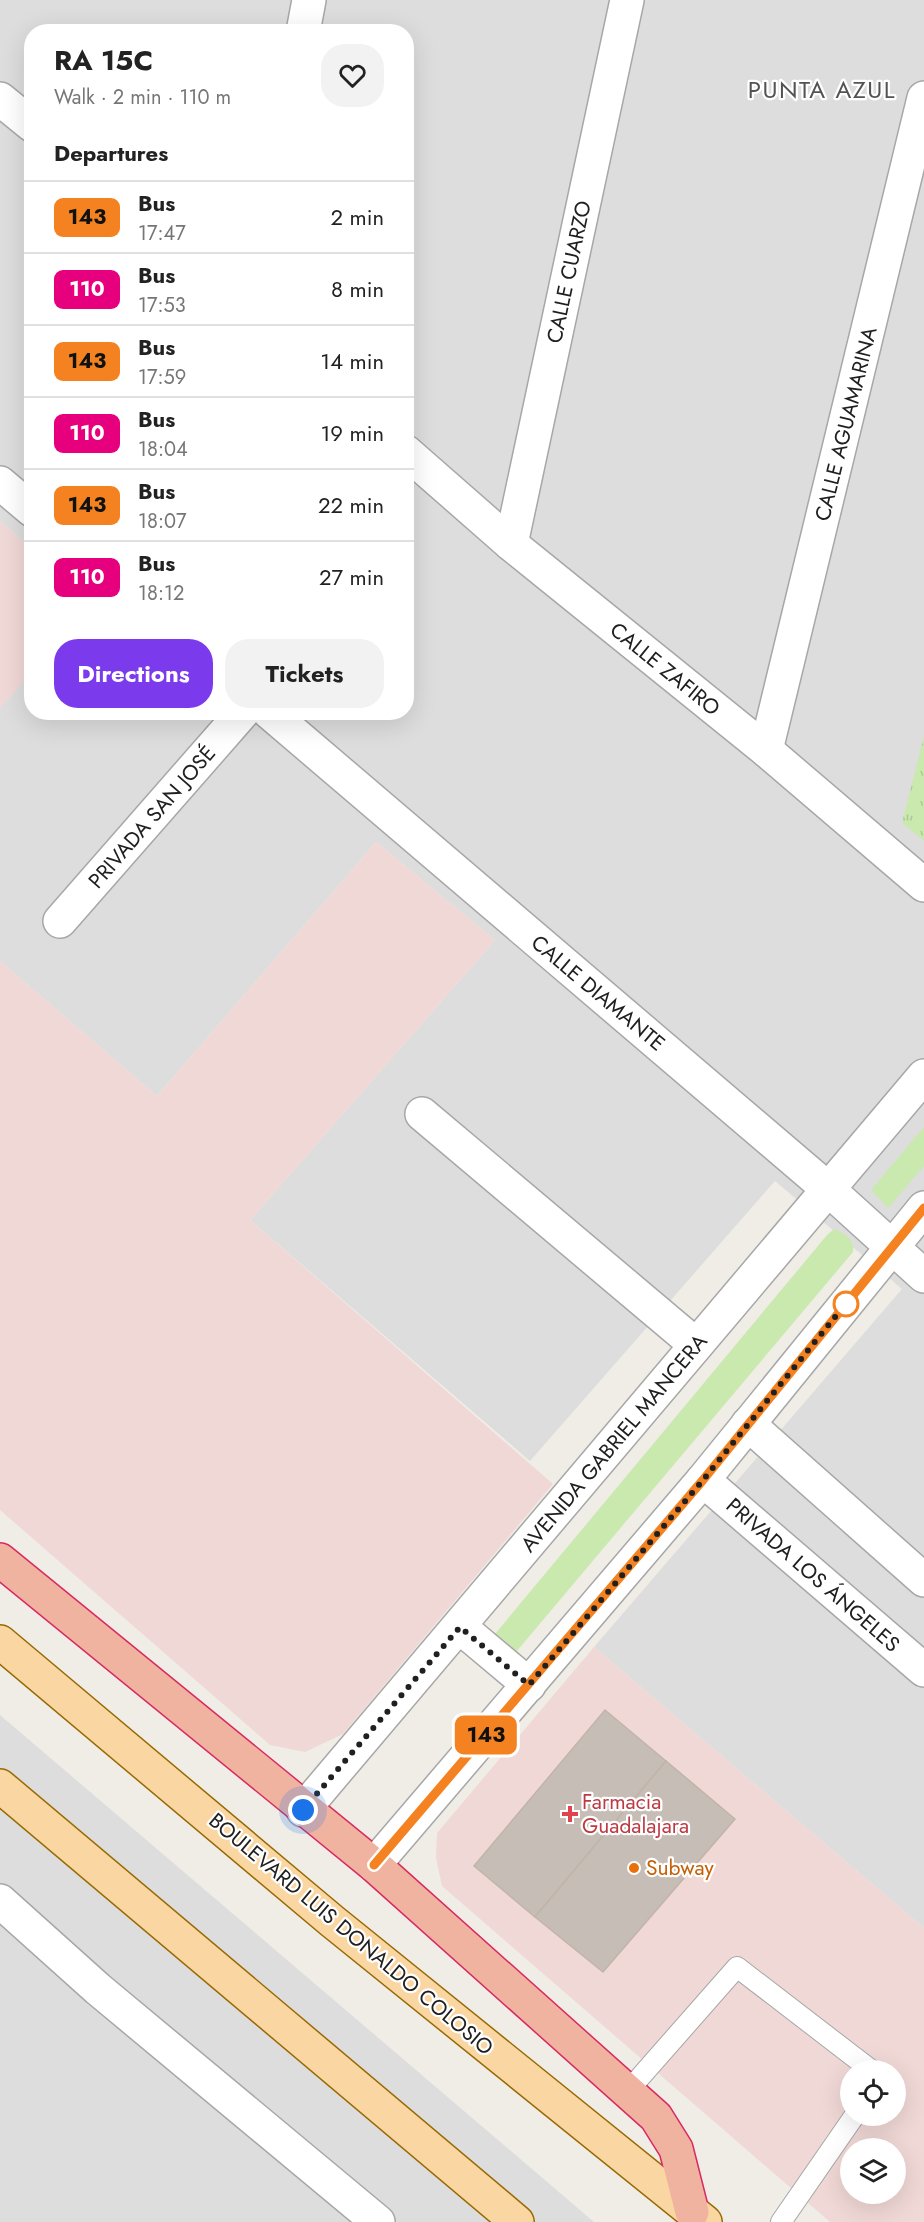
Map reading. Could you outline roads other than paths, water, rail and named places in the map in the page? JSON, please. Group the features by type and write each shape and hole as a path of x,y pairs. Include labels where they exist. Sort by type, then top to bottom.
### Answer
{"highway":[{"path":"0,1560 303,1810 374,1865 656,2117 676,2149 699,2217"}],"main road":[{"name":"BOULEVARD LUIS DONALDO COLOSIO","path":"0,1642 332,1921 699,2217"},
{"path":"0,1786 517,2222"}],"street":[{"path":"304,24 309,0"},
{"name":"CALLE CUARZO","path":"511,544 627,0"},
{"path":"0,99 24,119"},
{"name":"CALLE AGUAMARINA","path":"766,750 914,192 923,104"},
{"name":"CALLE ZAFIRO","path":"414,459 511,544 766,750 924,885"},
{"path":"0,483 24,503"},
{"name":"PRIVADA SAN JOSÉ","path":"60,921 236,720"},
{"name":"CALLE DIAMANTE","path":"278,720 828,1189 891,1249 924,1276"},
{"name":"AVENIDA GABRIEL MANCERA","path":"303,1810 924,1076"},
{"path":"422,1114 696,1345"},
{"path":"374,1865 703,1480 924,1208"},
{"path":"748,1424 924,1580"},
{"name":"PRIVADA LOS ÁNGELES","path":"703,1480 924,1670"},
{"path":"460,1627 529,1685"},
{"path":"0,1901 98,1989 378,2222"}],"lane":[{"path":"628,2091 737,1967 858,2060"},
{"path":"780,2222 847,2126"}],"place":[{"name":"Farmacia Guadalajara","path":"570,1814"},
{"name":"Subway","path":"634,1868"}],"district":[{"name":"PUNTA AZUL","path":"822,90"}]}
